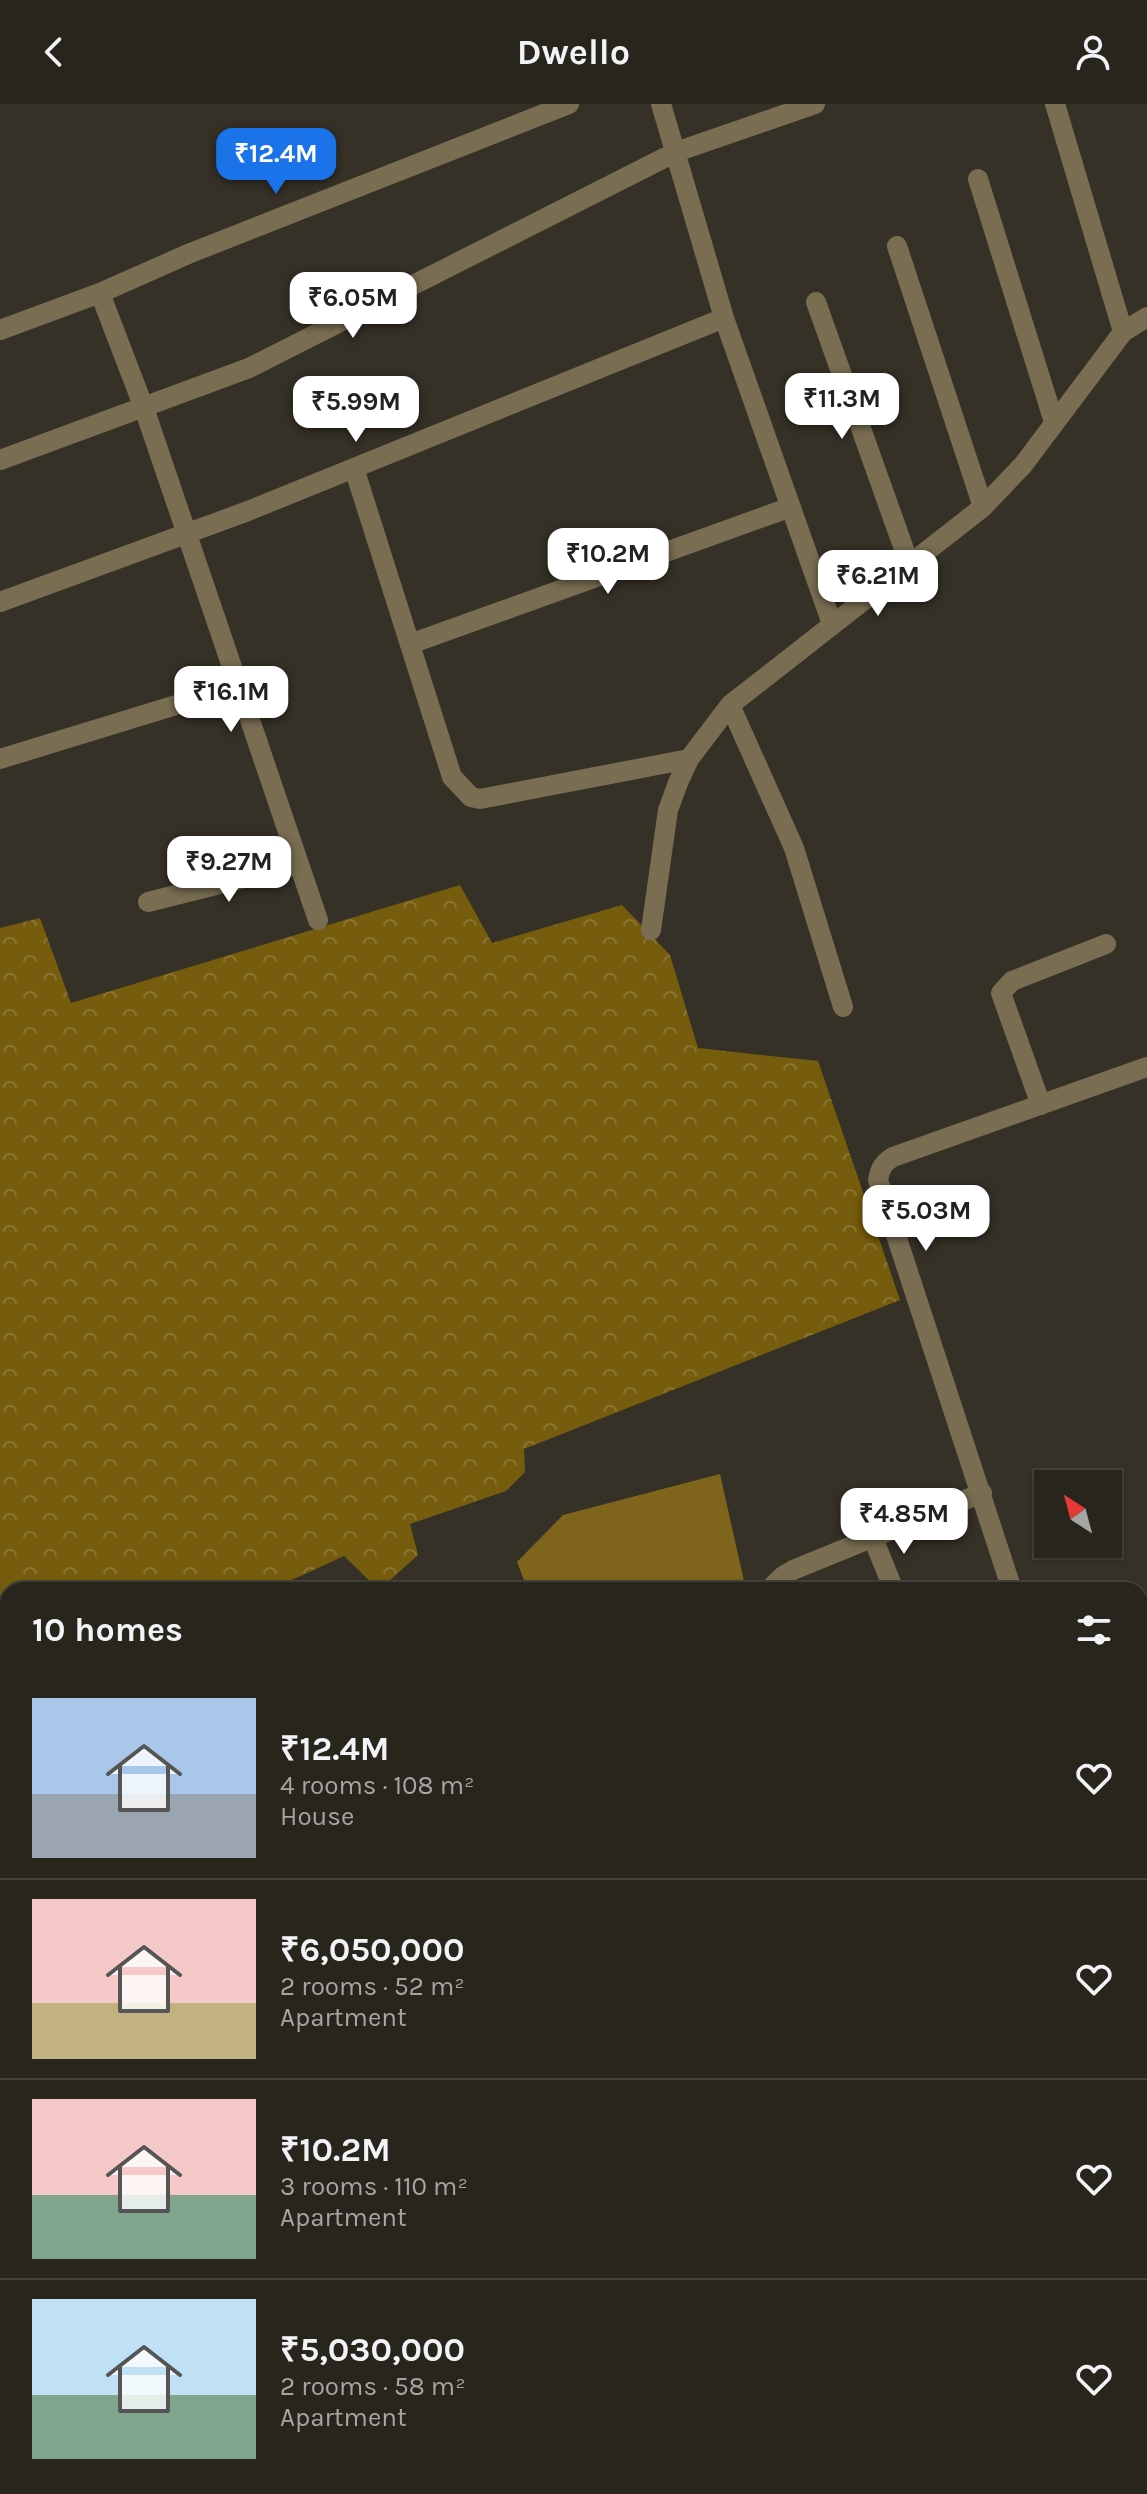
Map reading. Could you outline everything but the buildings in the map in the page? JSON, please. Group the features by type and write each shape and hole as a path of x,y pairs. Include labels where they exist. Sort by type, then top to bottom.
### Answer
{"street":[{"path":"0,330 100,293 188,254 569,104"},
{"path":"661,104 724,318 832,624"},
{"path":"0,460 249,368 676,152 815,104"},
{"path":"1055,104 1123,332"},
{"path":"978,179 1054,422"},
{"path":"897,246 983,507"},
{"path":"100,293 144,408 318,920"},
{"path":"816,302 910,566"},
{"path":"651,930 668,810 689,759 730,705 983,507 1023,465 1123,332 1147,317"},
{"path":"0,602 186,534 724,318"},
{"path":"354,468 452,777 471,797 480,799 689,759"},
{"path":"410,644 791,507"},
{"path":"0,759 238,686"},
{"path":"730,705 794,848 843,1007"},
{"path":"148,902 299,864"},
{"path":"1041,1105 1001,993 1012,981 1106,944"},
{"path":"1010,1582 878,1180 880,1171 893,1157 1147,1067"},
{"path":"777,1582 793,1570 982,1493"},
{"path":"873,1538 891,1582"}],"green space":[{"path":"460,885 492,943 622,905 670,955 698,1048 818,1061 900,1300 524,1449 525,1472 506,1491 410,1524 418,1555 388,1582 371,1582 344,1556 287,1582 0,1582 0,928 40,918 71,1003"}],"shaded area":[{"path":"720,1474 744,1582 525,1582 517,1562 563,1515"}]}
